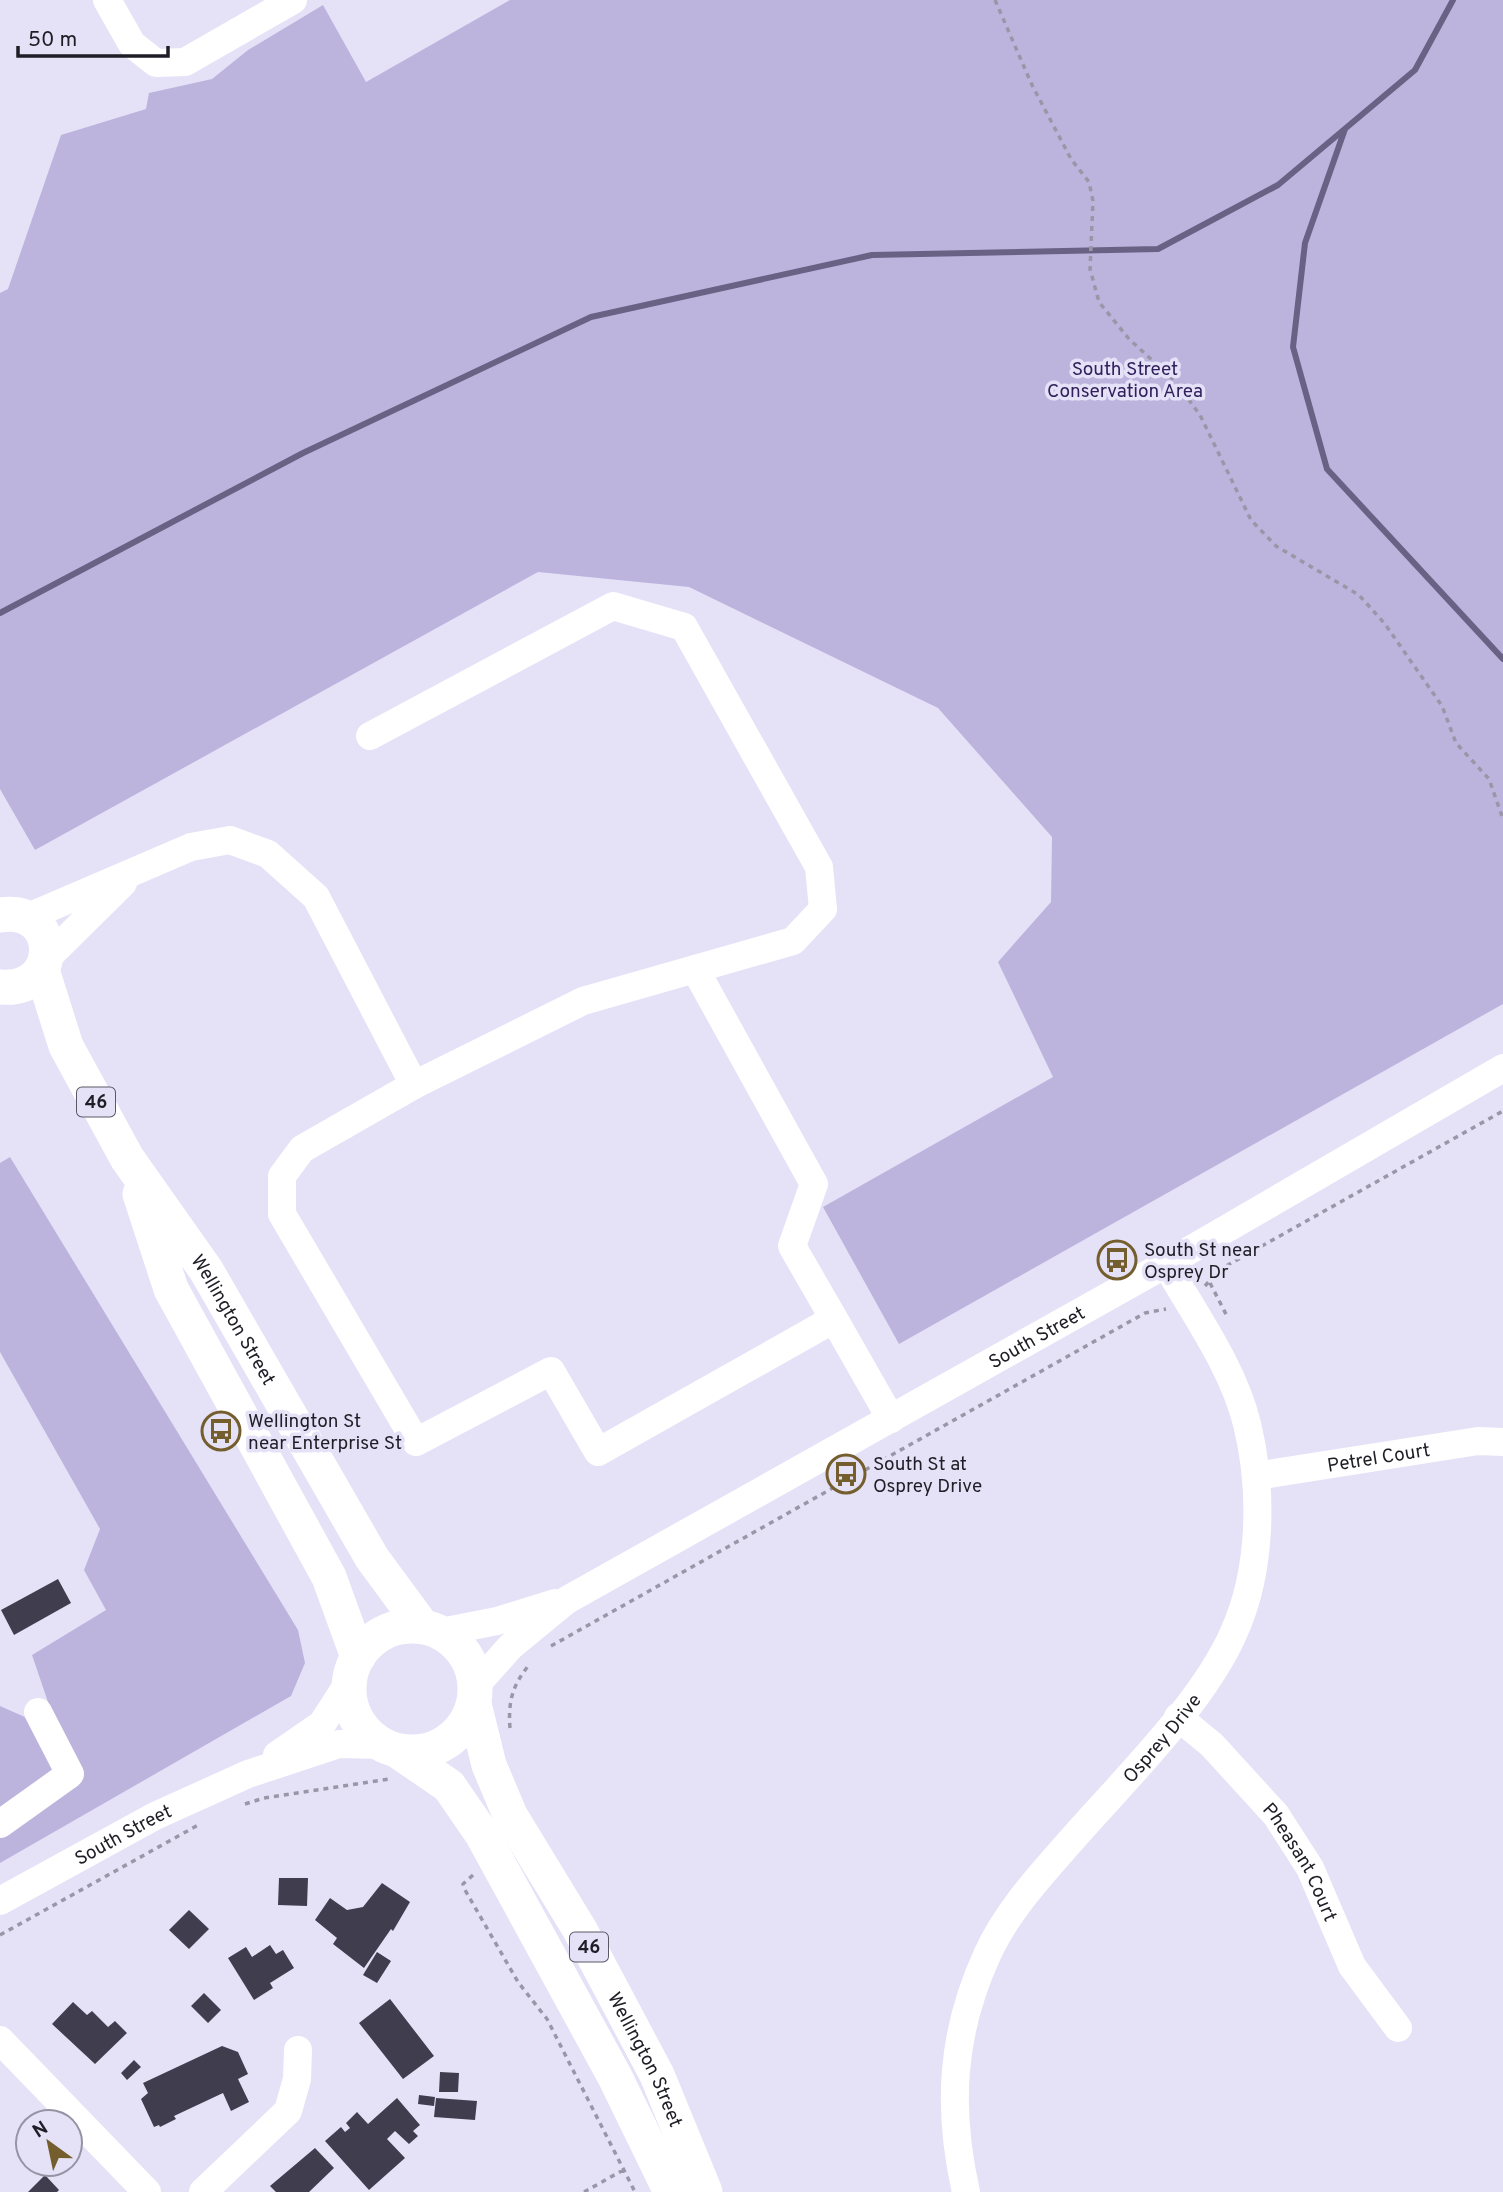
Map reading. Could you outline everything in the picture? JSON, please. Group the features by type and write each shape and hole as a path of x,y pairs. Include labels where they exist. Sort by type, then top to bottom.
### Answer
{"main road":[{"name":"46","path":"0,987 23,985 44,964 44,935 10,911"},
{"name":"Wellington Street","path":"44,964 66,1046 127,1158 206,1270 372,1558 432,1629 459,1646 471,1664 489,1765 510,1815 580,1930 657,2075 705,2192"},
{"name":"Wellington Street","path":"0,987 66,1046"},
{"name":"Wellington Street","path":"127,1158 171,1289 329,1577 353,1670 354,1714 366,1732 392,1758 449,1786 482,1834 615,2077 671,2192"},
{"path":"353,1670 372,1640 386,1631 408,1626 432,1629"},
{"path":"392,1758 433,1748 450,1740 465,1724 475,1695"}],"street":[{"path":"107,0 132,44 156,63 185,62 293,0"},
{"path":"370,736 613,606 684,627 818,867 823,909 793,941 583,1001 414,1085 302,1149 282,1176 282,1214 416,1442 551,1371 598,1451 834,1320"},
{"path":"10,911 135,871 191,848 230,840 268,854 316,897 414,1085"},
{"path":"44,964 135,871"},
{"path":"695,969 814,1184 792,1246 891,1419"},
{"name":"South Street","path":"475,1695 511,1646 567,1600 1166,1264 1503,1068"},
{"name":"Osprey Drive","path":"966,2192 955,2142 954,2074 965,2010 988,1953 1016,1907 1207,1680 1235,1632 1251,1576 1257,1524 1256,1476 1247,1423 1229,1374 1166,1264"},
{"name":"Petrel Court","path":"1256,1476 1478,1441 1503,1443"},
{"name":"South Street","path":"432,1629 497,1621 567,1600"},
{"name":"South Street","path":"248,1774 321,1724 353,1670"},
{"path":"0,1824 69,1773 38,1712"},
{"name":"Pheasant Court","path":"1178,1717 1212,1745 1276,1815 1310,1868 1352,1966 1398,2028"},
{"name":"South Street","path":"0,1901 155,1816 248,1774 340,1744 392,1758"},
{"path":"0,2040 147,2192"},
{"path":"203,2192 288,2111 297,2079 298,2050"}],"path":[{"path":"995,0 1070,159 1089,182 1093,201 1090,269 1099,302 1129,339 1175,381 1200,415 1251,520 1276,546 1359,595 1385,625 1442,706 1456,743 1489,779 1503,818"},
{"path":"1204,1286 1219,1270 1503,1111"},
{"path":"541,1654 1145,1313 1171,1306"},
{"path":"510,1731 508,1706 515,1683 531,1661"},
{"path":"237,1806 392,1758"},
{"path":"0,1935 201,1824"},
{"path":"477,1872 463,1884 465,1890 518,1982 547,2019 635,2192"},
{"path":"584,2192 625,2168"}],"green space":[{"name":"South Street Conservation Area","path":"510,0 1503,0 1503,1004 899,1344 823,1207 1053,1077 998,962 1051,902 1052,837 938,708 689,587 538,572 35,850 0,789 0,293 8,289 61,135 146,109 149,93 212,79 248,50 323,5 366,82"},
{"path":"10,1157 298,1630 305,1663 291,1696 0,1863 0,1706 27,1718 49,1705 32,1655 106,1610 84,1570 100,1529 0,1352 0,1163"}],"building":[{"path":"58,1579 71,1603 14,1635 1,1610"},
{"path":"279,1878 308,1878 307,1906 278,1905"},
{"path":"382,1883 410,1902 393,1931 391,1929 364,1968 333,1944 337,1938 315,1920 330,1898 347,1910 363,1907"},
{"path":"189,1910 209,1929 189,1949 169,1930"},
{"path":"270,1945 276,1954 283,1950 294,1968 270,1983 273,1988 254,2000 228,1958 246,1947 252,1957"},
{"path":"377,1952 391,1961 377,1983 363,1975"},
{"path":"204,1993 221,2010 208,2023 191,2006"},
{"path":"390,1999 434,2056 403,2079 359,2023"},
{"path":"73,2002 87,2015 92,2011 108,2027 115,2021 127,2033 95,2064 52,2024"},
{"path":"222,2046 238,2052 248,2074 238,2079 249,2102 231,2111 223,2093 174,2116 176,2119 160,2127 154,2127 141,2099 148,2093 143,2083"},
{"path":"134,2060 141,2067 127,2080 121,2073"},
{"path":"440,2072 459,2073 458,2092 439,2092"},
{"path":"419,2095 435,2097 434,2106 418,2104"},
{"path":"397,2098 420,2125 413,2131 418,2136 409,2144 395,2131 387,2139 405,2158 369,2190 325,2141 341,2127 345,2132 350,2128 346,2123 357,2112 368,2124"},
{"path":"436,2098 477,2101 475,2120 434,2117"},
{"path":"315,2148 334,2168 309,2192 276,2192 270,2186"},
{"path":"42,2178 48,2178 59,2190 57,2192 28,2192"}],"waterway":[{"path":"0,613 303,453 591,317 872,255 1158,249 1278,185 1415,70 1453,0"},
{"path":"1345,129 1305,243 1293,347 1327,469 1503,659"}],"place":[{"name":"South St near Osprey Dr","path":"1117,1260"},
{"name":"Wellington St near Enterprise St","path":"221,1431"},
{"name":"South St at Osprey Drive","path":"846,1474"}]}
